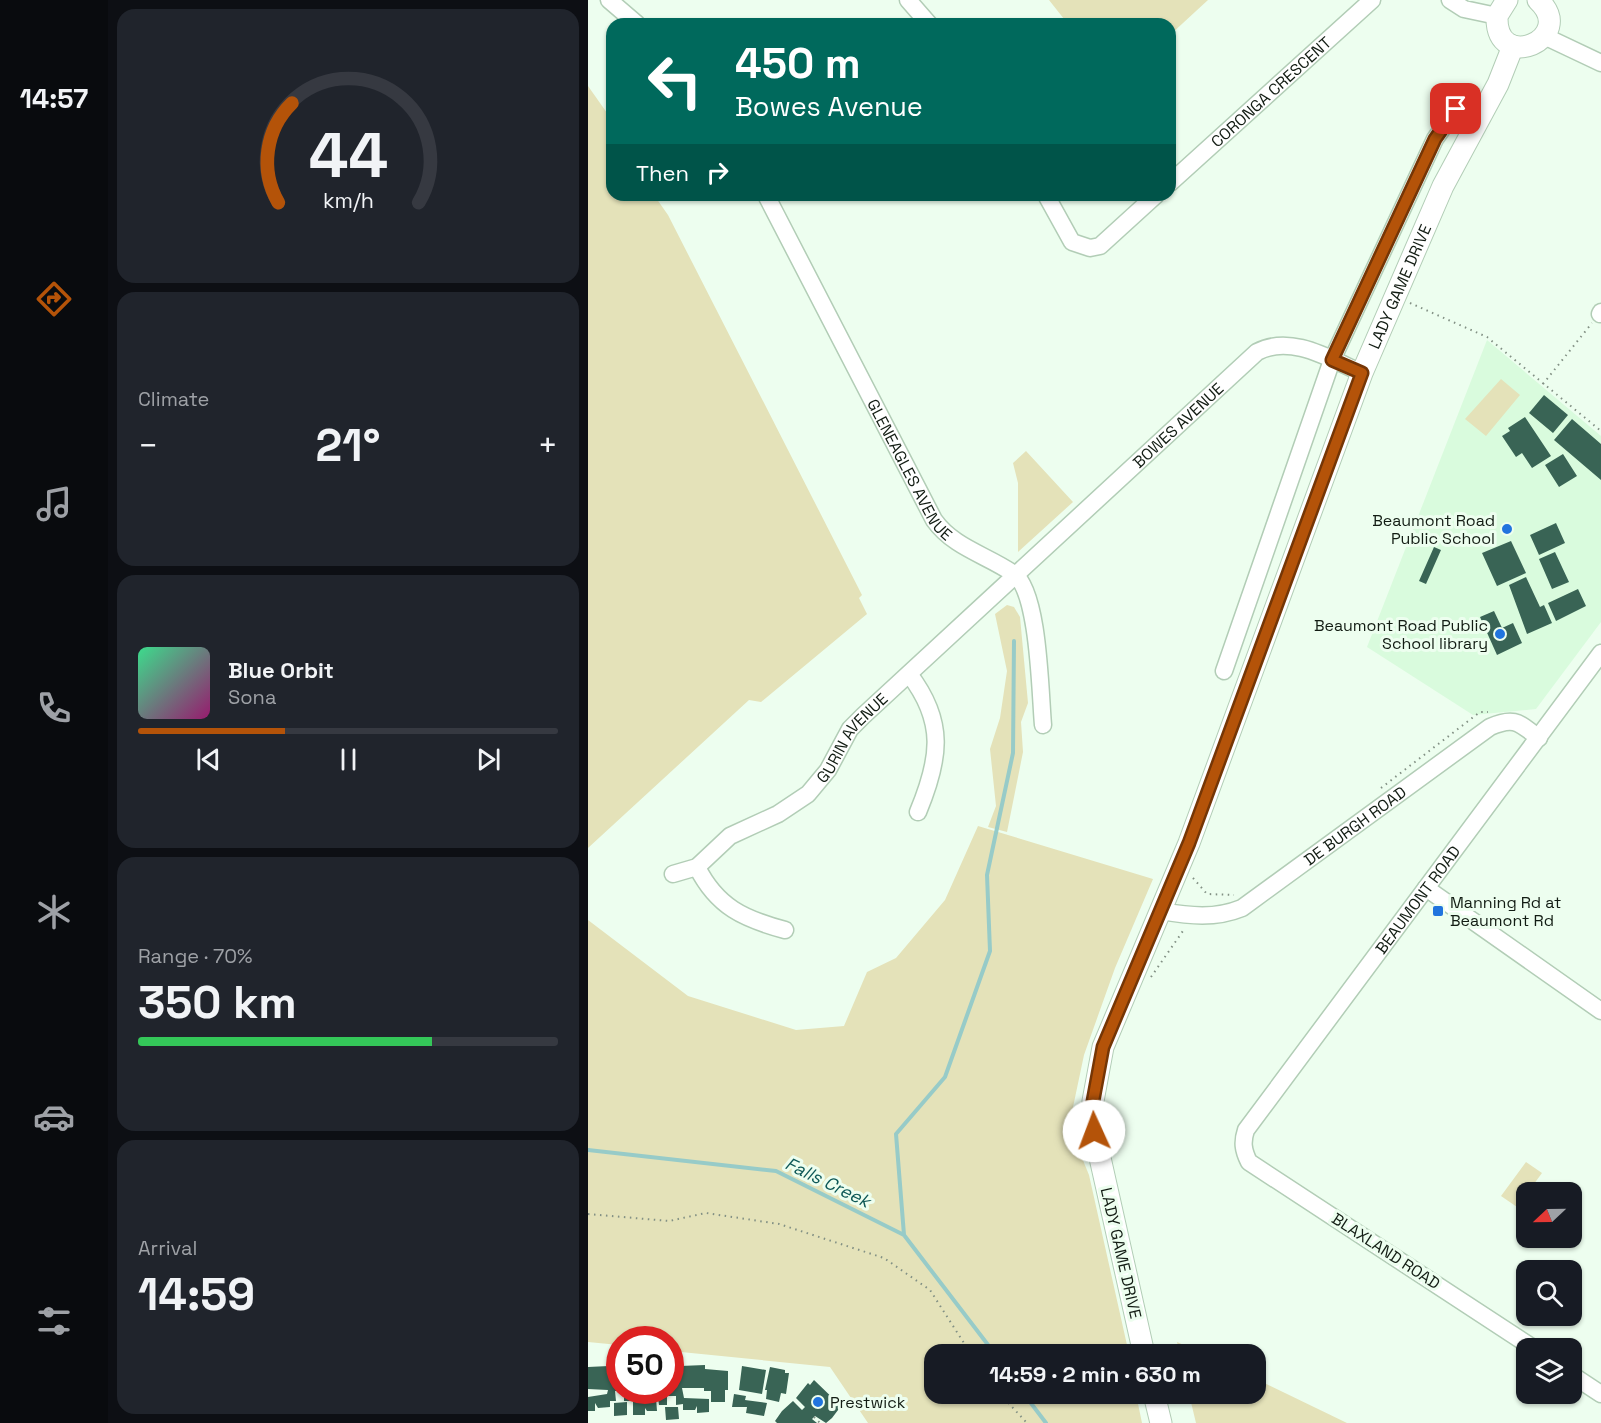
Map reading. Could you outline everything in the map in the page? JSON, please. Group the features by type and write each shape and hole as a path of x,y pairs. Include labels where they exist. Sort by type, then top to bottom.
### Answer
{"main road":[{"path":"1502,8 1499,34 1513,46 1530,47 1544,36 1549,20 1547,12 1538,0"},
{"name":"LADY GAME DRIVE","path":"1142,1344 1094,1131 1093,1101 1103,1047 1171,912 1189,843 1362,373 1443,186 1498,84 1513,46"},
{"path":"1156,1404 1161,1423"}],"street":[{"path":"609,0 630,18"},
{"path":"908,0 924,18"},
{"name":"CORONGA CRESCENT","path":"1176,178 1372,0"},
{"path":"1450,0 1464,9 1502,8"},
{"path":"1544,36 1601,63"},
{"name":"LADY GAME DRIVE","path":"1224,671 1332,360 1435,139 1456,109"},
{"name":"GLENEAGLES AVENUE","path":"769,201 934,520 950,537 1015,575 1025,587 1030,600 1043,725"},
{"path":"1049,201 1072,242 1090,248 1100,246 1149,201"},
{"name":"BOWES AVENUE","path":"1015,575 1257,352 1271,345 1285,344 1362,373"},
{"name":"GURIN AVENUE","path":"673,874 697,867 730,836 778,814 808,794 828,770 850,729 1015,575"},
{"name":"BEAUMONT ROAD","path":"1243,1150 1246,1130 1601,653"},
{"path":"909,674 923,693 933,714 936,734 936,754 929,785 918,812"},
{"name":"DE BURGH ROAD","path":"1171,912 1215,916 1242,908 1490,727 1510,720 1517,722 1539,738"},
{"path":"697,867 704,882 734,913 785,930"},
{"path":"1426,888 1601,1011"},
{"name":"BLAXLAND ROAD","path":"1243,1150 1249,1162 1518,1338"},
{"path":"1582,1382 1601,1394"}],"path":[{"path":"1408,302 1487,337 1601,431"},
{"path":"1543,384 1600,313"},
{"path":"1189,872 1200,889 1207,894 1234,895"},
{"path":"1146,984 1186,929 1171,912"},
{"path":"588,1215 669,1221 706,1213 779,1224 884,1258 930,1290 965,1344"},
{"path":"1009,1404 1027,1423"},
{"path":"814,1417 820,1423"}],"shaded area":[{"path":"1049,0 1208,0 1176,29 1176,18 1063,18"},
{"path":"588,86 606,112 606,201 658,201 668,215 862,595 859,598 867,614 761,702 749,700 588,848"},
{"name":"Beaumont Road Public School","path":"1487,340 1601,436 1601,622 1536,709 1473,715 1367,647"},
{"path":"1501,379 1520,395 1486,436 1465,419"},
{"path":"1026,451 1073,502 1018,552 1018,483 1013,463"},
{"path":"1007,605 1014,607 1020,617 1028,703 1021,722 1023,752 1007,832 988,827 996,806 990,749 1000,718 1007,671 995,614"},
{"path":"978,826 1153,879 1115,968 1084,1055 1069,1126 1089,1175 1127,1344 924,1344 924,1404 1138,1404 1142,1423 868,1423 830,1367 684,1352 684,1326 606,1326 606,1344 588,1342 588,920 688,996 796,1030 844,1026 867,972 896,958 945,900"},
{"path":"1526,1162 1542,1173 1535,1182 1516,1182 1516,1206 1501,1196"},
{"path":"1266,1384 1347,1423 1196,1423 1191,1404 1266,1404"}],"building":[{"path":"1544,395 1568,415 1553,433 1529,413"},
{"path":"1525,417 1551,456 1532,468 1522,453 1516,457 1502,436 1510,431 1508,428"},
{"path":"1572,419 1601,444 1601,480 1554,440"},
{"path":"1563,454 1577,476 1559,487 1545,465"},
{"path":"1556,523 1565,543 1539,555 1530,535"},
{"path":"1511,541 1526,573 1497,586 1482,553"},
{"path":"1434,547 1441,550 1426,584 1419,581"},
{"path":"1555,552 1569,582 1552,589 1539,559"},
{"path":"1526,577 1540,607 1544,605 1552,623 1527,634 1509,585"},
{"path":"1578,589 1586,606 1556,621 1548,603"},
{"path":"1494,611 1502,628 1513,623 1522,643 1497,655 1480,617"},
{"path":"705,1365 705,1369 728,1371 728,1390 725,1390 725,1402 711,1402 711,1391 704,1391 704,1388 684,1388 684,1366"},
{"path":"606,1366 606,1390 588,1389 588,1367"},
{"path":"742,1366 766,1370 762,1394 739,1390"},
{"path":"770,1367 789,1373 786,1394 781,1393 779,1402 766,1399 767,1390 765,1390"},
{"name":"Prestwick","path":"814,1380 841,1406 832,1418 826,1423 815,1416 812,1419 817,1423 777,1423 775,1421 782,1411 793,1401 802,1410 805,1407 796,1398 808,1383 810,1385"},
{"path":"606,1394 606,1404 610,1404 610,1407 598,1408 595,1403 595,1411 588,1411 588,1397"},
{"path":"734,1394 746,1396 745,1400 767,1403 764,1416 746,1413 747,1407 732,1407"},
{"path":"684,1398 709,1399 709,1412 697,1413 697,1406 695,1410 683,1410"},
{"path":"614,1404 627,1404 627,1415 614,1416"},
{"path":"633,1404 656,1404 657,1411 647,1411 645,1408 645,1415 633,1415"},
{"path":"665,1407 678,1407 679,1419 666,1420"}],"waterway":[{"path":"904,1235 896,1134 945,1077 990,951 987,875 1013,753 1014,641"},
{"name":"Falls Creek","path":"588,1150 776,1171 904,1235 987,1344"},
{"name":"Falls Creek","path":"1032,1404 1046,1423"}],"place":[{"name":"Beaumont Road Public School","path":"1507,529"},
{"name":"Beaumont Road Public School library","path":"1500,634"},
{"name":"Manning Rd at Beaumont Rd","path":"1438,911"},
{"name":"Prestwick","path":"818,1402"}],"route":[{"path":"1094,1131 1093,1101 1103,1047 1189,843 1362,373 1332,360 1435,139 1456,109"}]}
